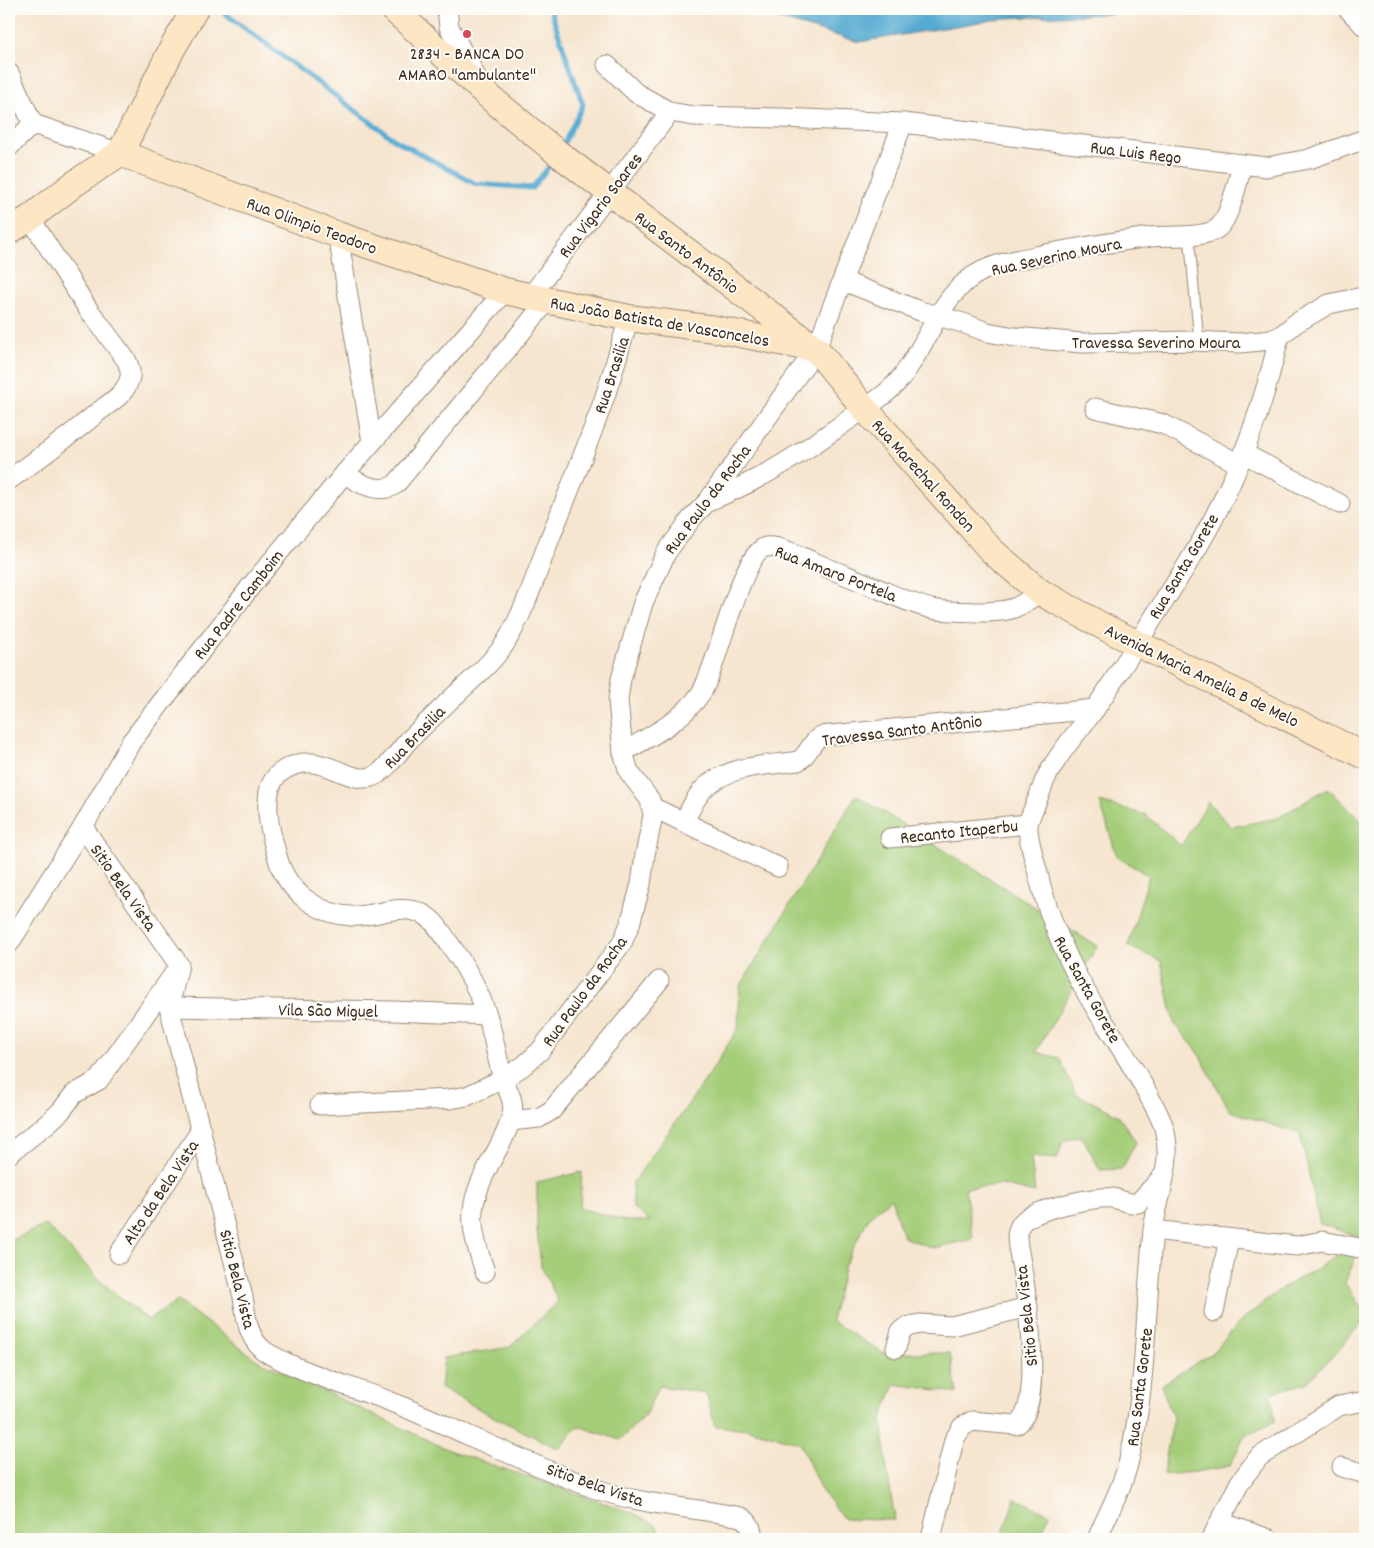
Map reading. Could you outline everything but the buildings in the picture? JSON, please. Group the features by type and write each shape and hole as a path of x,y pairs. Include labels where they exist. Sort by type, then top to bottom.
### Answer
{"street":[{"path":"9,480 68,438 115,399 128,384 130,370 127,361 88,309 19,224 120,153 172,49 195,9"},
{"name":"Rua Santo Antônio","path":"393,9 488,95 559,154 816,349"},
{"path":"447,9 450,27 488,95"},
{"path":"1348,9 1365,27"},
{"name":"Rua Luis Rego","path":"607,65 636,93 670,112 693,116 903,123 1266,167 1310,159 1365,139"},
{"path":"9,73 33,124 120,153"},
{"name":"Rua Vigario Soares","path":"345,473 364,484 380,489 391,488 396,484 539,299 609,192 670,112"},
{"name":"Rua Paulo da Rocha","path":"320,1105 450,1099 466,1096 503,1079 524,1066 540,1051 622,943 635,909 653,815 650,800 630,772 623,752 618,700 628,653 643,603 666,552 691,519 708,501 816,349 903,123"},
{"path":"9,147 33,124"},
{"name":"Rua Olimpio Teodoro","path":"120,153 338,236 505,291"},
{"name":"Rua Severino Moura","path":"708,501 733,492 782,465 886,394 904,375 939,315 954,294 978,273 993,266 1080,248 1150,238 1206,233 1219,228 1232,200 1242,165"},
{"path":"338,236 372,442"},
{"name":"Travessa Severino Moura","path":"843,281 912,308 988,332 1015,337 1082,343 1199,341 1240,343 1261,341 1279,337 1296,323 1328,304 1358,298 1365,299"},
{"name":"Rua João Batista de Vasconcelos","path":"505,291 629,318 715,329 816,349"},
{"name":"Rua Padre Camboim","path":"9,944 83,827 131,742 250,586 345,473 505,291"},
{"name":"Rua Brasilia","path":"510,1121 514,1106 503,1079 487,1015 470,974 450,946 426,915 417,911 397,910 366,916 350,916 316,907 296,890 283,873 270,830 268,802 272,782 282,771 297,764 312,762 367,778 380,773 409,740 491,663 506,642 538,570 600,410 629,318"},
{"name":"Rua Santa Gorete","path":"1097,1539 1125,1475 1133,1441 1141,1387 1153,1230 1166,1172 1167,1152 1164,1128 1142,1082 1097,1011 1058,938 1044,900 1028,824 1047,775 1072,738 1095,709 1136,642 1188,564 1214,517 1241,459 1264,397 1279,337"},
{"name":"Rua Marechal Rondon","path":"816,349 864,408 992,551 1040,592"},
{"path":"1095,408 1163,424 1340,504"},
{"name":"Rua Amaro Portela","path":"623,752 652,736 698,697 711,674 730,612 747,570 759,551 765,547 777,548 796,555 896,597 932,608 954,612 1006,610 1019,606 1040,592"},
{"name":"Avenida Maria Amelia B de Melo","path":"1040,592 1365,756"},
{"name":"Travessa Santo Antônio","path":"684,822 692,805 708,784 744,768 798,761 805,756 814,741 821,736 1095,709"},
{"path":"652,807 778,867"},
{"name":"Recanto Itaperbu","path":"890,838 1028,824"},
{"name":"Sitio Bela Vista","path":"83,827 179,965 169,1006 184,1072 201,1130 243,1297 247,1320 254,1340 262,1349 312,1374 417,1412 593,1488 640,1502 741,1517 750,1526 753,1539"},
{"path":"9,1154 48,1123 74,1094 99,1080 179,965"},
{"path":"485,1272 472,1232 475,1194 510,1121 539,1118 552,1110 659,981"},
{"name":"Vila São Miguel","path":"169,1006 487,1015"},
{"name":"Alto da Bela Vista","path":"119,1254 201,1130"},
{"name":"Sitio Bela Vista","path":"931,1539 954,1440 962,1427 972,1421 1016,1425 1026,1415 1029,1401 1032,1349 1017,1237 1021,1224 1026,1218 1045,1210 1099,1199 1110,1198 1129,1203 1138,1203 1166,1172"},
{"path":"1153,1230 1297,1246 1322,1241 1365,1249"},
{"path":"1214,1312 1229,1239"},
{"path":"896,1348 901,1332 906,1327 920,1324 957,1325 1028,1308"},
{"path":"1211,1539 1240,1482 1259,1457 1339,1406 1365,1401"},
{"path":"1342,1467 1365,1474"},
{"path":"1220,1522 1269,1539"}],"lane":[{"path":"1189,235 1199,341"}],"green space":[{"path":"1328,788 1365,825 1365,1234 1345,1283 1365,1314 1365,1319 1336,1353 1306,1383 1271,1393 1275,1421 1244,1436 1230,1466 1163,1475 1173,1417 1161,1385 1211,1354 1242,1320 1281,1289 1316,1269 1363,1238 1320,1224 1300,1134 1230,1111 1198,1052 1174,1023 1161,961 1128,946 1149,876 1117,857 1100,802 1146,815 1181,846 1208,802 1231,827 1278,818"},
{"path":"856,795 1097,946 1036,1052 1059,1058 1076,1094 1118,1115 1136,1142 1122,1169 1100,1170 1082,1136 1063,1141 1057,1159 1031,1157 1035,1193 1002,1185 965,1188 973,1239 933,1248 903,1237 891,1198 869,1217 845,1264 831,1321 883,1353 950,1353 957,1393 895,1384 882,1417 887,1471 895,1520 844,1519 821,1490 800,1443 749,1429 715,1426 706,1393 659,1386 645,1415 620,1440 578,1426 559,1449 441,1388 444,1358 510,1347 558,1301 541,1266 537,1230 537,1182 582,1172 580,1208 626,1221 650,1221 633,1208 632,1184 711,1072 738,1028 740,987"},
{"path":"46,1225 104,1284 148,1320 178,1301 257,1360 451,1451 631,1512 656,1525 663,1539 9,1539 9,1241"},
{"path":"1015,1498 1050,1514 1038,1539 1001,1539"}],"water":[{"path":"743,9 1134,9 1110,14 1005,18 859,42"}],"waterway":[{"path":"219,9 395,140 476,184 532,188 555,159"},
{"path":"550,9 583,105 562,147"}],"place":[{"name":"2834 - BANCA DO AMARO \"ambulante\"","path":"467,34"}]}
